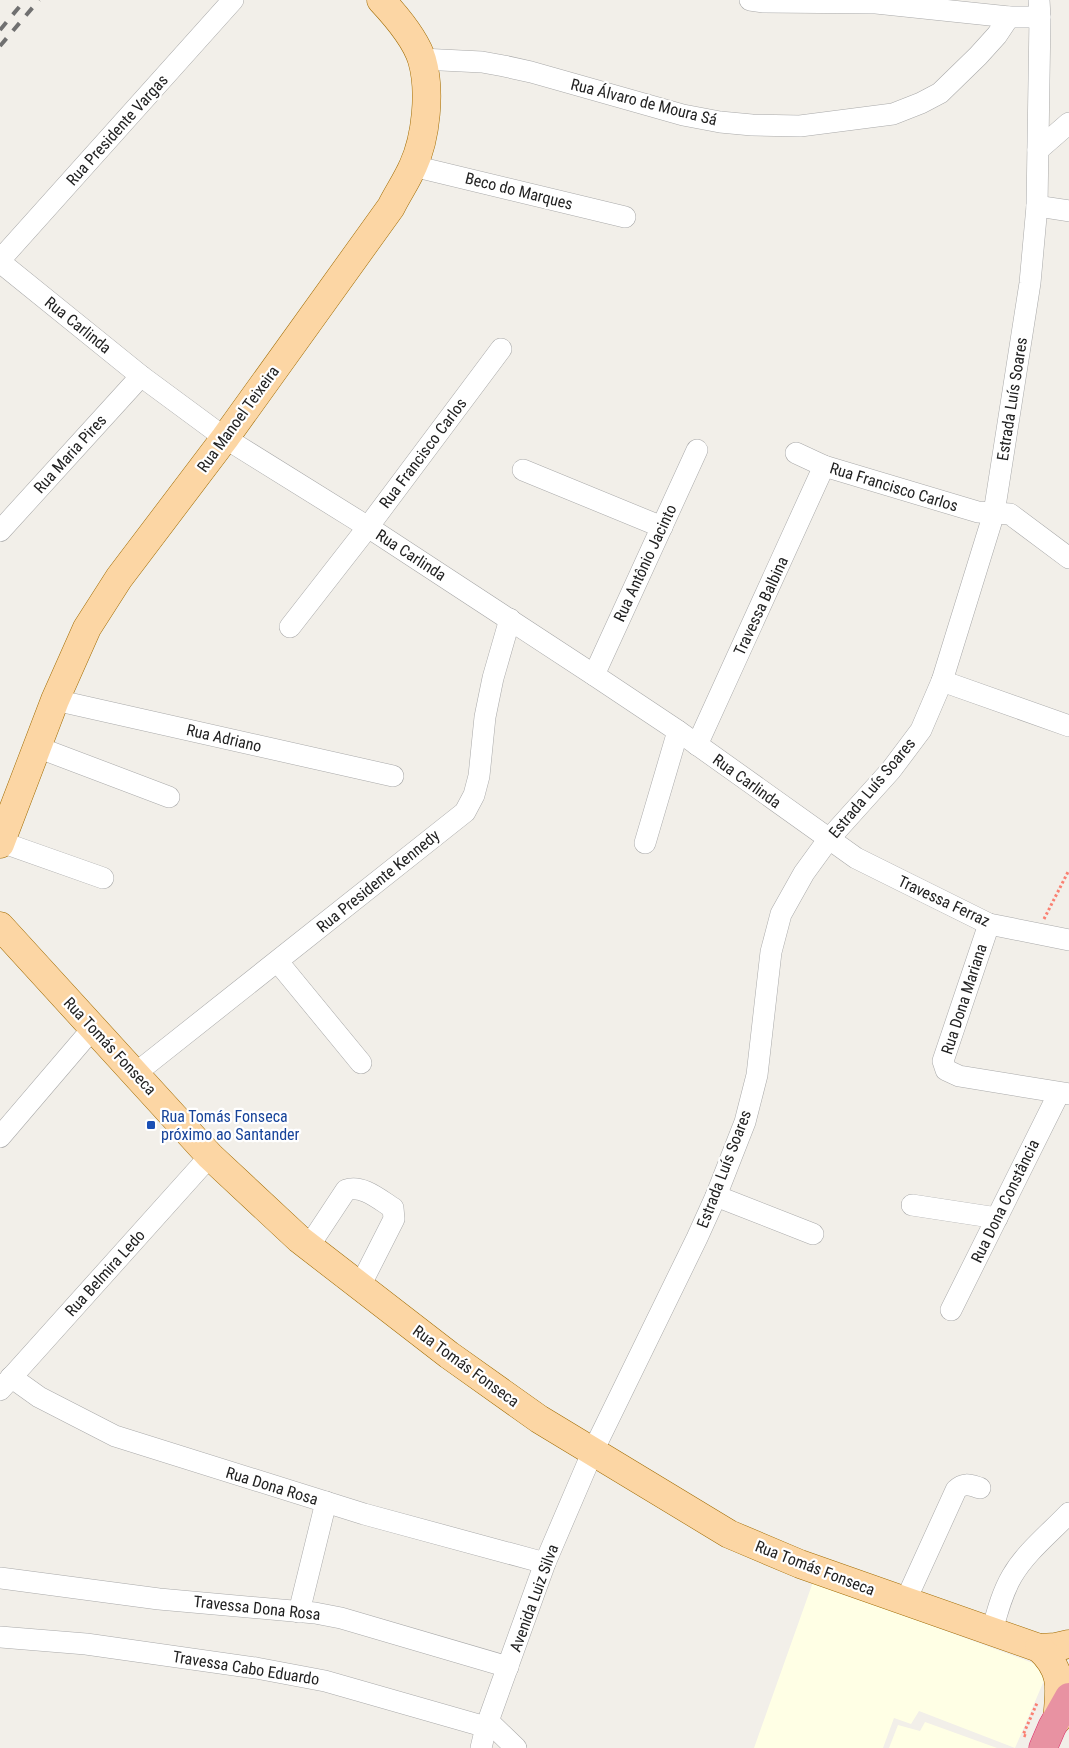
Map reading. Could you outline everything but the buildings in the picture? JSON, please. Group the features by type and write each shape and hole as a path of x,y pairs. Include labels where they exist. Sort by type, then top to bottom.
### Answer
{"highway":[{"path":"1033,1742 1063,1708"}],"main road":[{"name":"Rua Manoel Teixeira","path":"0,843 55,700 87,628 119,578 225,438 391,207 413,166 422,140 426,109 426,80 421,59 412,42 381,0"},
{"name":"Rua Tomás Fonseca","path":"0,926 210,1156 309,1246 449,1355 531,1414 729,1534 800,1564 1039,1648 1069,1644"},
{"path":"1039,1648 1053,1664 1059,1676 1063,1708"}],"street":[{"name":"Rua Presidente Vargas","path":"0,261 233,0"},
{"path":"759,1 876,3 1009,17 1040,9"},
{"name":"Estrada Luís Soares","path":"593,1451 697,1238 745,1122 757,1075 770,952 781,914 804,873 828,840 891,770 921,730 942,681 994,513 1030,283 1036,206 1040,9"},
{"name":"Rua Álvaro de Moura Sá","path":"421,59 482,62 504,66 683,115 720,122 800,126 894,114 921,103 940,93 978,56 997,35 1009,17"},
{"path":"1038,150 1069,123"},
{"name":"Beco do Marques","path":"413,166 625,217"},
{"path":"1036,206 1069,211"},
{"name":"Rua Carlinda","path":"0,261 140,376 225,438 368,527 510,619 678,731 828,840"},
{"name":"Rua Francisco Carlos","path":"290,628 368,527 501,348"},
{"name":"Rua Maria Pires","path":"0,531 7,509 140,376"},
{"name":"Rua Antônio Jacinto","path":"594,675 697,450"},
{"name":"Rua Francisco Carlos","path":"796,453 824,466 978,512 1010,514 1069,558"},
{"name":"Travessa Balbina","path":"697,745 824,466"},
{"path":"522,470 662,527"},
{"name":"Rua Presidente Kennedy","path":"136,1073 465,812 474,795 479,776 486,709 510,619"},
{"path":"942,681 1069,726"},
{"name":"Rua Adriano","path":"55,700 393,776"},
{"path":"645,843 678,731"},
{"path":"37,747 169,797"},
{"name":"Travessa Ferraz","path":"828,840 856,858 989,924 1069,940"},
{"path":"0,843 103,878"},
{"name":"Rua Dona Mariana","path":"989,924 943,1062 946,1070 959,1076 1064,1093"},
{"path":"278,962 361,1063"},
{"path":"0,1137 93,1028"},
{"name":"Rua Dona Constância","path":"951,1310 997,1218 1064,1093"},
{"name":"Rua Belmira Ledo","path":"5,1384 210,1156"},
{"path":"309,1246 346,1190 352,1188 359,1189 393,1208 394,1219 360,1286"},
{"path":"716,1196 813,1234"},
{"path":"912,1205 997,1218"},
{"name":"Rua Dona Rosa","path":"5,1384 39,1398 115,1436 326,1502 545,1564"},
{"name":"Avenida Luiz Silva","path":"480,1748 545,1564 593,1451"},
{"path":"905,1602 956,1490 961,1485 967,1484 980,1488"},
{"path":"299,1612 326,1502"},
{"path":"992,1631 1011,1577 1024,1559 1069,1513"},
{"name":"Travessa Dona Rosa","path":"0,1578 159,1599 299,1612 340,1618 508,1667"},
{"name":"Travessa Cabo Eduardo","path":"0,1637 86,1644 256,1668 325,1681 487,1724"},
{"path":"487,1724 516,1748"}],"path":[{"path":"1037,933 1069,870"},
{"path":"1033,1742 1037,1701"}],"shaded area":[{"path":"813,1582 1049,1669 1015,1748 919,1711 911,1724 894,1718 883,1748 754,1748"},
{"path":"925,1722 997,1748 889,1748 898,1725 920,1731"}],"railway":[{"path":"0,30 25,0"},
{"path":"0,46 39,0"}],"place":[{"name":"Rua Tomás Fonseca próximo ao Santander","path":"151,1125"}]}
